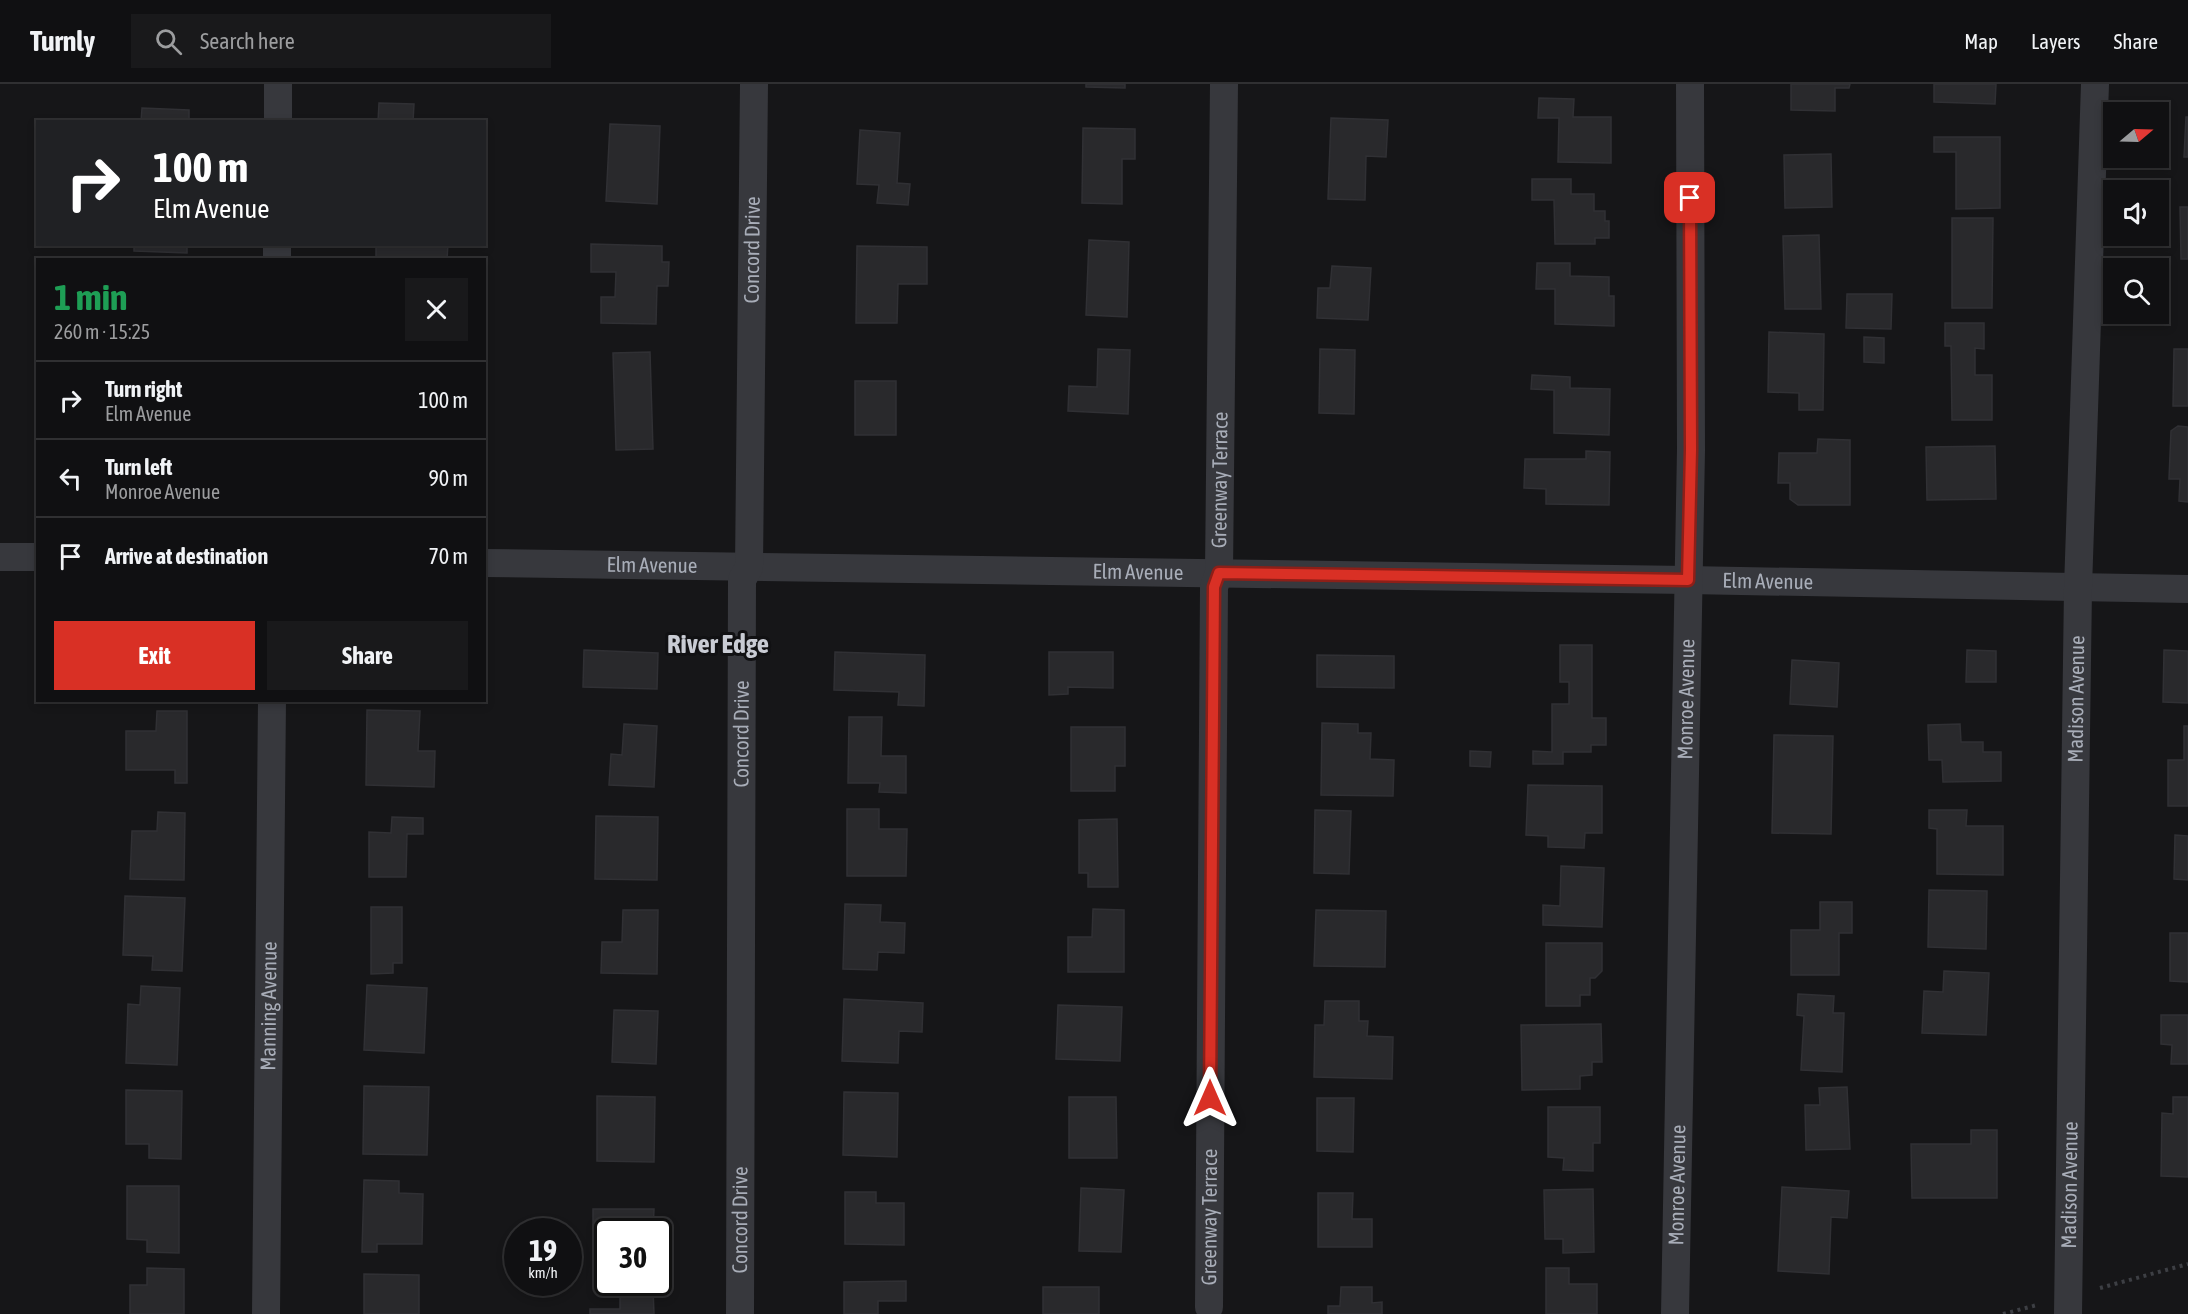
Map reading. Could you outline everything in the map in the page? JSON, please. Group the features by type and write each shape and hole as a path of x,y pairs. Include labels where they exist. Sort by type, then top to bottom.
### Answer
{"street":[{"path":"278,84 278,120"},
{"name":"Concord Drive","path":"740,1314 742,580 749,567 754,84"},
{"name":"Greenway Terrace","path":"1209,1307 1214,587 1219,573 1224,84"},
{"name":"Monroe Avenue","path":"1675,1314 1691,450 1690,84"},
{"name":"Madison Avenue","path":"2068,1314 2078,588 2096,84"},
{"path":"0,557 36,557"},
{"name":"Elm Avenue","path":"486,563 2188,589"},
{"name":"Manning Avenue","path":"266,1314 272,702"}],"building":[{"path":"1086,84 1125,84 1125,88 1086,87"},
{"path":"1791,84 1850,84 1849,88 1835,88 1835,111 1791,110"},
{"path":"1934,84 1996,84 1995,104 1934,102"},
{"path":"1539,98 1574,99 1573,117 1611,117 1611,163 1558,162 1559,118 1538,118"},
{"path":"379,103 414,104 413,120 378,120"},
{"path":"142,108 189,110 189,120 141,120"},
{"path":"2186,117 2188,117 2188,157 2184,157"},
{"path":"1331,118 1388,120 1386,157 1366,156 1365,200 1328,199"},
{"path":"610,124 660,126 657,204 606,201"},
{"path":"1083,128 1135,129 1135,159 1122,159 1122,204 1082,203"},
{"path":"860,130 900,133 897,183 910,184 908,205 877,203 879,185 857,184"},
{"path":"1934,137 2000,137 2000,208 1956,209 1956,152 1934,152"},
{"path":"1831,154 1832,207 1785,208 1784,155"},
{"path":"1532,179 1571,179 1571,194 1594,194 1594,211 1605,211 1605,221 1609,221 1609,238 1595,238 1595,244 1555,244 1554,200 1532,200"},
{"path":"2180,207 2188,207 2188,259 2181,259"},
{"path":"1952,218 1993,218 1992,308 1952,308"},
{"path":"1819,235 1821,309 1785,309 1783,236"},
{"path":"1089,240 1129,242 1127,317 1086,315"},
{"path":"591,244 662,246 662,262 669,262 668,286 657,286 656,324 601,323 601,297 615,297 616,272 591,272"},
{"path":"134,246 187,246 187,253 134,251"},
{"path":"376,246 448,246 447,258 376,258"},
{"path":"857,246 927,247 927,284 898,284 897,323 856,323"},
{"path":"1537,263 1570,263 1570,276 1609,277 1609,296 1614,296 1614,326 1555,324 1555,289 1536,289"},
{"path":"1332,266 1371,268 1368,320 1317,318 1318,288 1330,288"},
{"path":"1847,294 1892,294 1891,329 1846,328"},
{"path":"1945,323 1984,323 1984,349 1975,348 1975,375 1992,375 1992,420 1952,420 1951,346 1945,346"},
{"path":"1769,332 1824,334 1823,410 1799,410 1799,393 1768,392"},
{"path":"1864,337 1884,338 1884,363 1864,362"},
{"path":"1098,349 1130,350 1128,414 1068,411 1069,386 1097,387"},
{"path":"1320,349 1355,350 1354,414 1319,413"},
{"path":"2174,349 2188,349 2188,406 2173,406"},
{"path":"650,352 653,449 616,450 613,353"},
{"path":"1532,375 1570,377 1570,388 1610,389 1609,435 1554,433 1554,390 1531,389"},
{"path":"855,381 896,381 896,435 855,435"},
{"path":"2178,426 2188,427 2188,502 2179,501 2180,479 2169,479 2171,431"},
{"path":"1818,439 1850,440 1850,505 1798,505 1790,499 1790,483 1778,483 1779,453 1817,453"},
{"path":"1995,446 1996,499 1927,500 1926,447"},
{"path":"1586,451 1610,452 1609,505 1546,504 1546,489 1524,488 1525,459 1586,459"},
{"path":"1560,645 1592,645 1592,718 1606,718 1606,745 1591,745 1591,752 1563,752 1563,764 1533,764 1533,751 1552,752 1552,704 1569,704 1569,682 1560,682"},
{"path":"584,650 658,653 657,689 583,687"},
{"path":"1967,650 1996,651 1996,682 1966,682"},
{"path":"2164,650 2188,651 2188,703 2163,702"},
{"path":"835,652 925,655 924,706 898,705 899,692 834,690"},
{"path":"1049,652 1113,652 1113,688 1068,687 1068,694 1049,695"},
{"path":"1317,655 1394,656 1394,688 1317,687"},
{"path":"1792,660 1839,663 1837,707 1790,704"},
{"path":"367,710 420,711 418,751 435,751 434,787 366,785"},
{"path":"157,711 187,711 187,783 175,783 175,770 126,770 126,731 156,731"},
{"path":"849,717 882,717 881,756 906,756 906,793 879,792 880,783 848,783"},
{"path":"1322,723 1358,724 1358,733 1371,733 1370,759 1394,760 1393,796 1321,795"},
{"path":"624,724 657,726 654,787 609,785 611,754 622,755"},
{"path":"1960,724 1961,742 1983,742 1983,752 2001,752 2001,781 1943,782 1942,760 1929,760 1928,725"},
{"path":"2184,726 2188,726 2188,806 2168,806 2168,760 2184,760"},
{"path":"1071,727 1125,727 1125,766 1115,766 1115,791 1071,791"},
{"path":"1774,735 1833,736 1831,834 1772,833"},
{"path":"1470,751 1491,752 1490,767 1470,766"},
{"path":"1528,785 1602,786 1602,833 1585,833 1584,848 1548,847 1548,836 1526,835"},
{"path":"847,809 879,809 879,829 907,829 906,876 847,876"},
{"path":"1315,810 1351,811 1349,874 1314,873"},
{"path":"1929,810 1967,810 1966,826 2003,826 2003,875 1937,874 1937,829 1929,828"},
{"path":"158,812 185,813 184,880 130,879 132,831 157,831"},
{"path":"596,816 658,817 657,880 595,879"},
{"path":"392,817 423,818 423,834 407,834 406,877 369,877 369,832 391,833"},
{"path":"1117,819 1118,887 1088,887 1088,873 1079,873 1079,820"},
{"path":"2175,835 2188,836 2188,880 2174,879"},
{"path":"1561,866 1604,868 1602,927 1543,925 1543,905 1560,906"},
{"path":"1929,890 1987,891 1986,949 1928,947"},
{"path":"125,896 185,898 182,971 152,970 153,956 123,955"},
{"path":"1820,902 1852,902 1852,933 1839,933 1839,975 1791,975 1791,930 1820,930"},
{"path":"845,904 881,905 880,922 905,923 904,953 878,952 877,970 843,969"},
{"path":"371,907 402,907 402,963 393,963 393,973 371,974"},
{"path":"1093,909 1124,910 1124,972 1068,972 1068,937 1092,937"},
{"path":"623,910 658,910 657,974 601,973 602,942 622,942"},
{"path":"1316,910 1386,911 1385,967 1314,966"},
{"path":"2170,933 2188,933 2188,982 2170,981"},
{"path":"1546,943 1602,943 1602,971 1595,978 1590,978 1590,995 1580,995 1580,1006 1546,1006"},
{"path":"1944,971 1989,973 1986,1035 1922,1033 1924,991 1943,992"},
{"path":"367,985 427,988 424,1053 364,1050"},
{"path":"141,986 180,988 177,1065 126,1063 128,1004 140,1005"},
{"path":"1798,994 1834,996 1833,1013 1844,1013 1842,1072 1801,1070 1804,1016 1797,1015"},
{"path":"844,999 923,1003 922,1032 899,1031 898,1063 842,1061"},
{"path":"1325,1001 1359,1001 1359,1021 1368,1021 1367,1036 1393,1037 1392,1079 1314,1077 1315,1025 1324,1025"},
{"path":"1058,1005 1122,1007 1120,1061 1056,1059"},
{"path":"614,1010 658,1011 656,1064 612,1062"},
{"path":"2161,1015 2188,1015 2188,1064 2171,1064 2172,1045 2161,1044"},
{"path":"1601,1024 1602,1062 1592,1062 1592,1075 1580,1076 1580,1089 1522,1090 1521,1025"},
{"path":"364,1086 429,1087 427,1155 363,1154"},
{"path":"1847,1087 1850,1149 1806,1150 1805,1105 1820,1105 1819,1088"},
{"path":"126,1090 182,1091 181,1159 149,1158 149,1144 126,1144"},
{"path":"844,1092 898,1093 897,1157 843,1155"},
{"path":"597,1096 655,1097 654,1162 597,1161"},
{"path":"1069,1097 1116,1097 1117,1158 1069,1158"},
{"path":"2173,1097 2188,1097 2188,1177 2161,1176 2162,1113 2173,1114"},
{"path":"1317,1098 1354,1098 1353,1152 1317,1151"},
{"path":"1548,1107 1600,1107 1600,1143 1593,1143 1593,1171 1563,1170 1564,1158 1548,1157"},
{"path":"1971,1130 1997,1130 1997,1198 1912,1198 1911,1144 1971,1144"},
{"path":"364,1180 399,1181 399,1193 423,1194 422,1244 377,1244 377,1252 362,1252"},
{"path":"127,1186 179,1186 179,1253 147,1252 147,1240 127,1239"},
{"path":"1782,1187 1849,1191 1847,1218 1831,1217 1829,1274 1778,1271"},
{"path":"1081,1188 1124,1190 1121,1252 1079,1251"},
{"path":"1593,1189 1594,1252 1563,1253 1563,1239 1545,1239 1544,1190"},
{"path":"845,1192 876,1192 876,1203 904,1203 904,1245 845,1244"},
{"path":"1318,1193 1353,1193 1352,1219 1372,1219 1372,1247 1318,1247"},
{"path":"593,1209 654,1209 654,1218 594,1218 593,1256"},
{"path":"147,1268 184,1269 184,1314 130,1314 130,1285 147,1285"},
{"path":"1546,1268 1569,1268 1569,1284 1597,1284 1597,1314 1546,1314"},
{"path":"364,1274 419,1275 419,1314 364,1314"},
{"path":"906,1281 906,1301 878,1301 878,1314 844,1314 844,1282"},
{"path":"1043,1287 1099,1287 1099,1314 1043,1314"},
{"path":"1341,1287 1372,1287 1372,1303 1382,1302 1382,1314 1328,1314 1328,1306 1340,1306"},
{"path":"620,1296 653,1296 654,1314 590,1314 590,1309 620,1309"}],"district":[{"name":"River Edge","path":"718,644"}],"route":[{"path":"1210,1098 1214,587 1219,573 1688,580 1691,450 1690,198"}]}
